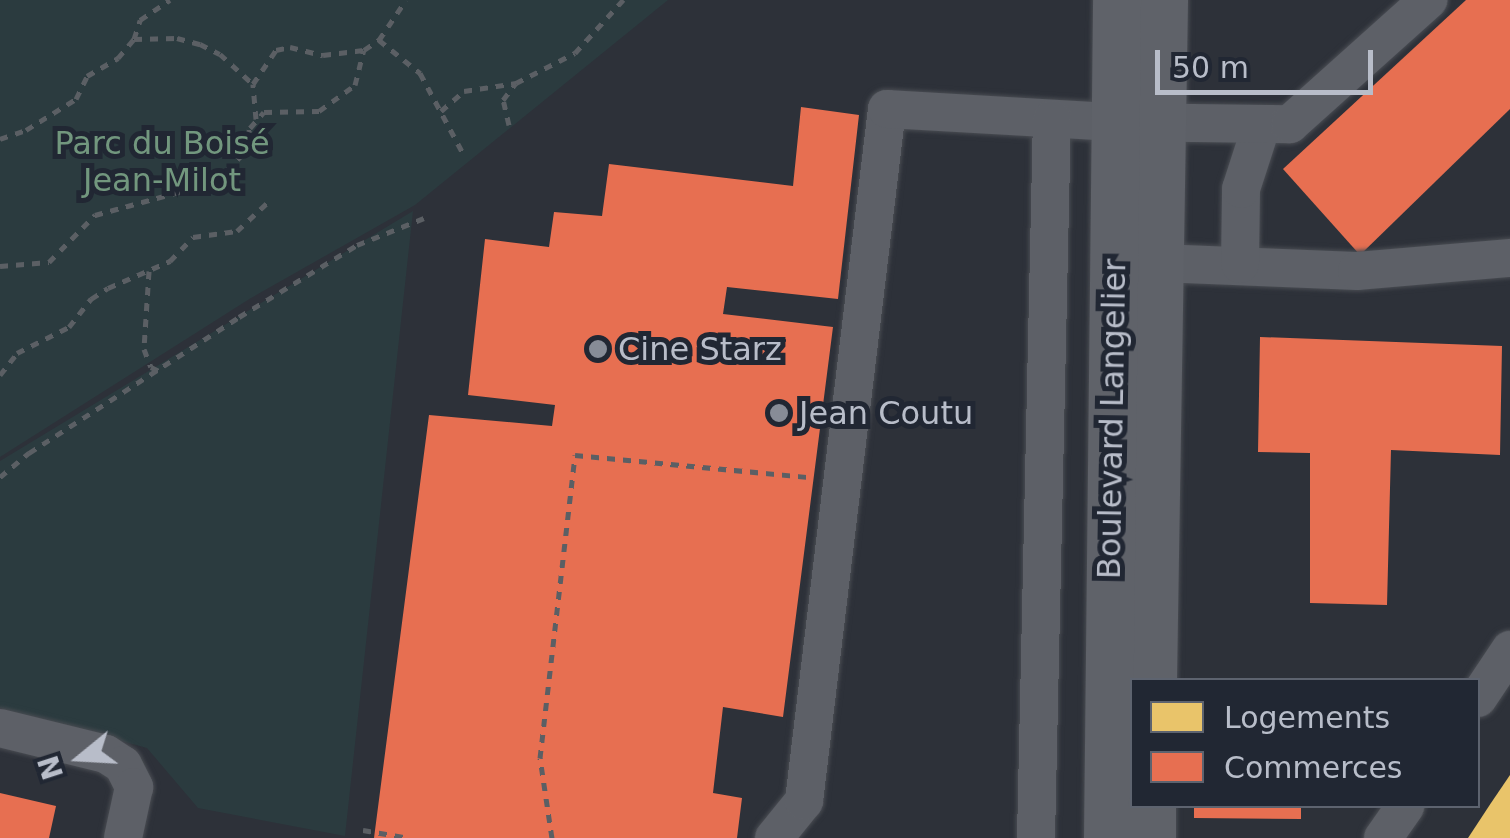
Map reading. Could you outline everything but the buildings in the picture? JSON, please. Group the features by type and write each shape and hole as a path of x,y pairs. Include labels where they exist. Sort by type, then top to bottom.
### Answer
{"main road":[{"name":"Boulevard Langelier","path":"1108,838 1118,0"},
{"name":"Boulevard Langelier","path":"1153,678 1164,0"},
{"path":"1152,808 1152,838"}],"street":[{"path":"774,838 804,802 888,109 1115,122 1290,124 1428,0"},
{"path":"1036,838 1052,119"},
{"path":"1240,264 1241,190 1255,158 1262,124"},
{"path":"1159,263 1357,271 1510,258"},
{"path":"1480,695 1510,650"},
{"path":"0,728 106,754 123,765 134,787 123,838"},
{"path":"1384,838 1404,808"}],"path":[{"path":"0,139 26,130 76,99 87,76 118,58 134,39 140,20 170,0"},
{"path":"253,84 282,48 323,55 364,50 379,40 406,0"},
{"path":"441,110 464,91 516,83 574,53 623,0"},
{"path":"0,266 49,262 94,215 215,182 244,153 256,119 253,84 220,54 200,44 177,38 134,39"},
{"path":"379,40 420,73 464,154"},
{"path":"256,119 275,109 307,114 330,106 355,85 364,50"},
{"path":"509,125 502,100 516,83"},
{"path":"0,375 17,353 69,327 100,294 170,261 193,237 237,231 268,202"},
{"path":"0,477 28,453 357,245 424,218"},
{"path":"150,271 144,348 151,366 160,371"},
{"path":"552,838 540,758 575,455 842,482"},
{"path":"363,830 410,838"}],"green space":[{"name":"Parc du Boisé Jean-Milot","path":"0,0 668,0 415,205 251,298 0,457"},
{"path":"413,211 345,836 198,808 147,748 0,708 0,461"}],"place":[{"name":"Cine Starz","path":"598,349"},
{"name":"Jean Coutu","path":"779,413"}]}
